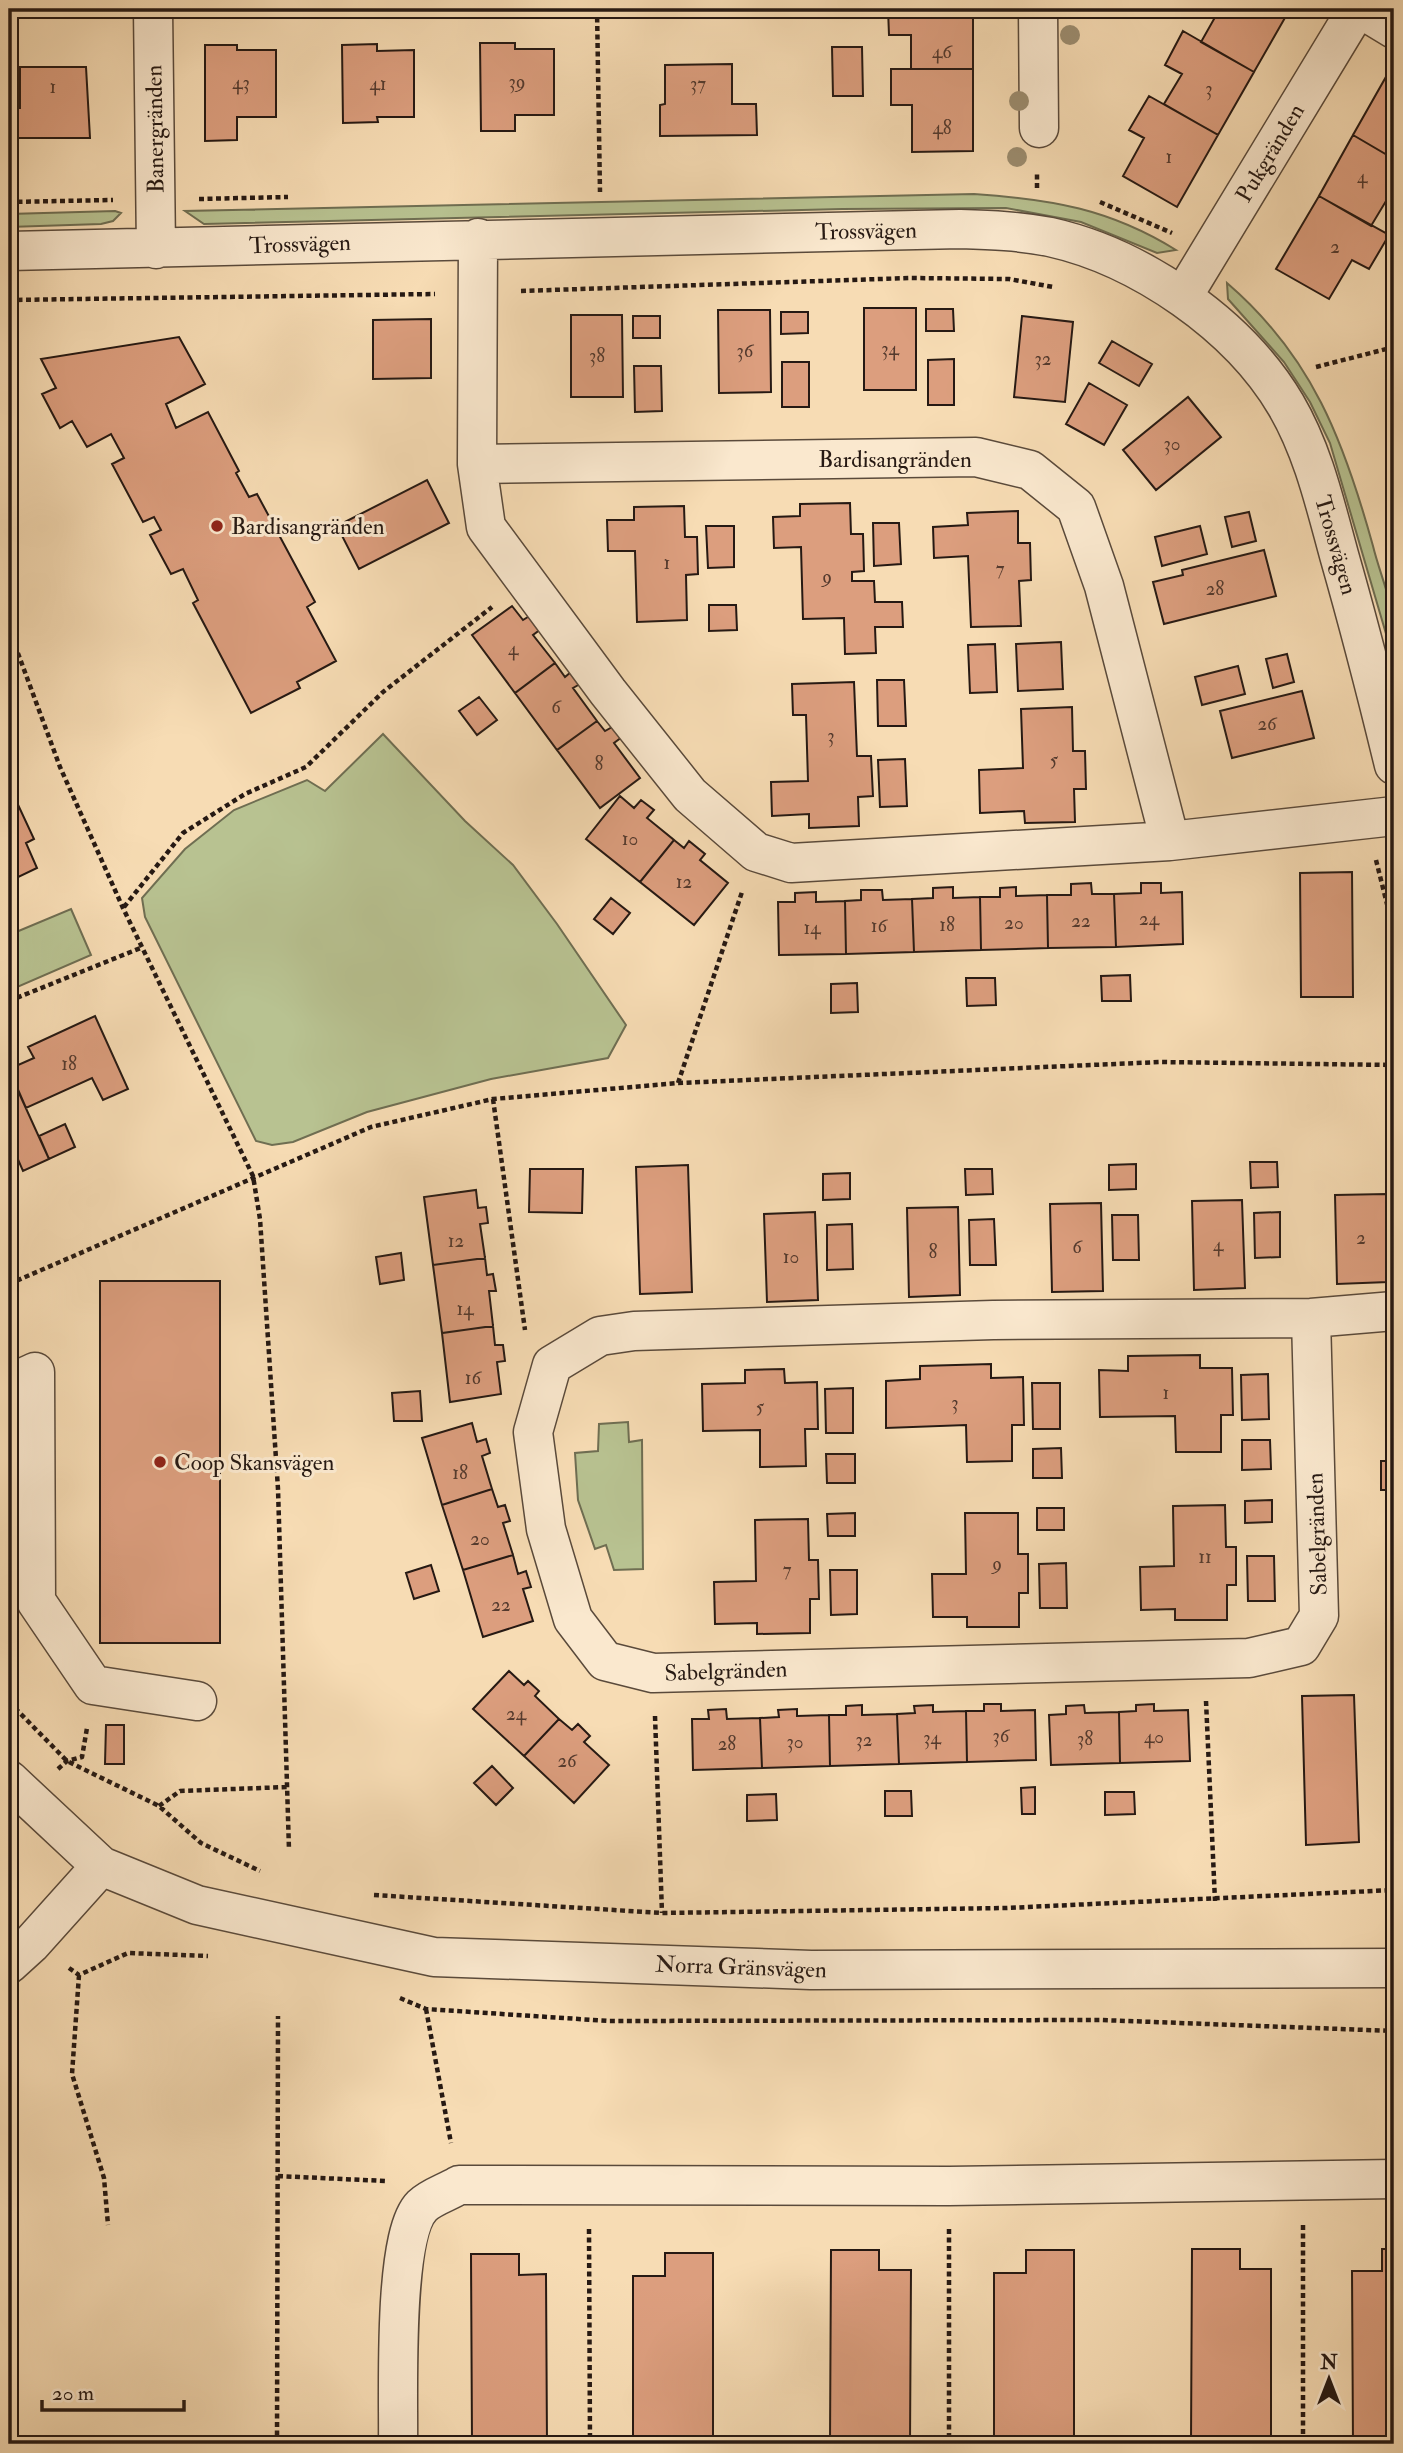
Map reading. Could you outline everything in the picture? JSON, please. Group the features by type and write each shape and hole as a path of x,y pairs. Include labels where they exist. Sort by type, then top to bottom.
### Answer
{"street":[{"name":"Banergränden","path":"153,9 156,249"},
{"path":"1038,9 1039,128"},
{"name":"Pukgränden","path":"1182,296 1359,9 1394,29"},
{"name":"Trossvägen","path":"9,251 478,238 1013,230 1052,237 1107,255 1182,296 1224,331 1257,367 1286,405 1312,460 1366,649 1394,765"},
{"path":"478,238 477,464 486,527 690,795 756,852 791,863 1170,841 1380,818"},
{"name":"Bardisangränden","path":"477,464 976,457 1030,471 1076,507 1104,586 1170,841"},
{"path":"552,1365 600,1336 634,1331 993,1320 1311,1318 1394,1311"},
{"name":"Sabelgränden","path":"552,1365 533,1432 546,1529 573,1619 605,1661 653,1673 1249,1658 1301,1646 1319,1616 1311,1318"},
{"path":"9,1384 35,1372 36,1601 93,1685 197,1701"},
{"path":"9,1780 101,1866 31,1944 9,1964"},
{"name":"Norra Gränsvägen","path":"101,1866 197,1905 434,1957 811,1970 1394,1968"},
{"path":"398,2444 400,2280 407,2242 421,2207 459,2185 949,2186 1394,2179"}],"path":[{"path":"597,9 600,192"},
{"path":"9,300 479,293 910,278 1009,279 1056,288"},
{"path":"1316,367 1394,347"},
{"path":"123,908 183,833 245,794 306,767 383,692 526,581"},
{"path":"9,629 60,767 123,908 253,1176 260,1219 278,1489 289,1850"},
{"path":"1380,818 1394,932"},
{"path":"678,1083 756,852"},
{"path":"9,1000 143,947"},
{"path":"9,1283 371,1127 493,1099 678,1083 1160,1062 1394,1065"},
{"path":"493,1099 526,1335 552,1365"},
{"path":"1205,1658 1215,1901"},
{"path":"653,1673 662,1913"},
{"path":"9,1702 67,1761 159,1806 201,1843 262,1872"},
{"path":"159,1806 180,1791 287,1787"},
{"path":"366,1895 662,1913 1006,1908 1215,1901 1394,1890"},
{"path":"79,1975 72,2074 104,2178 107,2225"},
{"path":"426,2009 459,2185"},
{"path":"277,2444 278,2016"},
{"path":"278,2176 390,2182"},
{"path":"1303,2182 1303,2444"},
{"path":"589,2186 590,2444"},
{"path":"949,2186 949,2444"}],"green space":[{"path":"974,194 1029,199 1079,208 1127,225 1176,250 1157,253 1081,222 1006,208 842,209 204,224 185,211"},
{"path":"121,213 113,221 101,224 9,227 9,214"},
{"path":"1227,283 1282,340 1321,402 1350,471 1390,604 1395,629 1394,661 1330,443 1310,402 1284,362 1228,299"},
{"path":"383,734 465,821 513,865 626,1025 608,1058 491,1079 367,1112 293,1142 272,1145 256,1141 145,917 142,898 185,849 234,810 307,780 325,791"},
{"path":"71,909 91,955 15,988 9,974 9,935"},
{"path":"628,1422 629,1442 642,1440 643,1569 614,1570 606,1545 595,1549 578,1500 575,1453 598,1451 599,1424"}],"building":[{"path":"888,9 973,9 973,69 911,69 911,35 889,35"},
{"path":"1212,9 1290,9 1254,72 1201,42 1218,12"},
{"path":"1183,31 1254,72 1218,135 1164,104 1182,74 1165,65"},
{"path":"480,43 515,43 515,49 554,49 554,115 515,115 515,131 481,131"},
{"path":"377,44 377,51 414,50 414,117 377,117 378,122 343,123 342,45"},
{"path":"205,45 237,45 237,50 276,50 276,117 237,117 237,140 205,141"},
{"path":"832,47 862,47 863,96 833,96"},
{"path":"732,64 732,104 756,104 757,135 660,136 660,105 665,104 665,65"},
{"path":"20,67 86,67 90,138 9,138 9,108 20,108"},
{"path":"1391,68 1394,70 1394,159 1353,135"},
{"path":"891,69 973,69 973,151 912,152 912,105 891,105"},
{"path":"1149,96 1218,135 1177,207 1123,176 1144,138 1129,130"},
{"path":"1353,135 1394,159 1394,199 1389,196 1371,226 1319,196"},
{"path":"1319,196 1389,235 1369,269 1352,260 1329,299 1276,269"},
{"path":"864,308 916,308 916,390 864,390"},
{"path":"926,309 953,309 954,331 926,331"},
{"path":"718,310 770,310 771,392 719,393"},
{"path":"781,312 808,312 808,333 781,334"},
{"path":"571,315 622,315 623,397 571,397"},
{"path":"633,316 660,316 660,338 633,338"},
{"path":"1022,316 1073,322 1065,402 1014,397"},
{"path":"431,319 431,378 373,379 373,320"},
{"name":"Bardisangränden","path":"179,337 205,384 166,404 176,428 208,412 239,471 236,473 249,497 257,494 315,602 307,607 336,661 297,682 300,688 251,713 193,603 198,600 183,569 171,574 150,535 161,530 154,517 143,522 112,464 124,458 111,434 87,447 72,421 60,428 42,394 56,388 41,359"},
{"path":"1112,341 1152,364 1139,386 1099,363"},
{"path":"954,359 954,405 928,405 928,360"},
{"path":"782,362 809,362 809,407 782,407"},
{"path":"634,366 661,366 662,411 635,412"},
{"path":"1089,383 1127,405 1104,445 1066,424"},
{"path":"1188,397 1221,437 1156,490 1123,450"},
{"path":"427,480 449,523 359,569 337,526"},
{"path":"850,503 851,534 863,534 864,571 852,572 852,581 874,581 875,602 902,602 903,627 875,627 876,653 845,654 844,618 803,619 801,547 774,548 773,517 800,516 800,504"},
{"path":"684,506 685,537 697,537 698,574 686,575 687,620 637,622 635,551 608,551 607,520 634,520 634,507"},
{"path":"1018,511 1018,543 1030,543 1031,580 1019,581 1021,626 971,627 968,556 934,558 933,527 968,525 967,513"},
{"path":"1249,512 1256,541 1232,547 1225,517"},
{"path":"873,523 899,523 901,564 874,566"},
{"path":"706,526 734,526 734,567 708,568"},
{"path":"1200,526 1207,554 1162,566 1155,537"},
{"path":"1264,550 1276,596 1164,624 1153,582 1183,575 1182,570"},
{"path":"709,605 736,605 737,630 709,631"},
{"path":"512,606 523,620 531,615 541,629 533,635 555,663 515,693 472,635"},
{"path":"1061,642 1063,689 1018,691 1016,644"},
{"path":"995,644 997,692 970,693 968,645"},
{"path":"1287,654 1294,682 1273,688 1266,659"},
{"path":"555,663 565,677 571,672 580,684 573,688 597,721 557,750 515,693"},
{"path":"1238,666 1245,694 1202,705 1195,677"},
{"path":"877,680 904,680 906,726 878,726"},
{"path":"854,682 857,756 871,756 873,796 858,797 859,826 809,828 809,814 772,816 771,782 808,781 806,715 793,715 792,684"},
{"path":"1302,691 1314,738 1232,758 1220,711"},
{"path":"479,697 497,720 477,735 459,711"},
{"path":"1072,707 1073,751 1085,751 1086,789 1074,789 1075,822 1025,823 1024,811 980,813 979,770 1023,768 1021,709"},
{"path":"597,721 605,731 614,726 622,737 614,743 640,778 600,808 557,750"},
{"path":"905,759 907,806 880,807 878,760"},
{"path":"13,794 34,839 26,843 37,868 10,881 9,796"},
{"path":"620,796 634,808 641,800 654,810 647,818 674,840 640,882 586,839"},
{"path":"674,840 684,848 689,841 705,854 700,860 728,883 694,925 640,882"},
{"path":"1352,872 1353,997 1301,997 1300,873"},
{"path":"1091,883 1092,894 1114,894 1116,947 1048,948 1047,895 1071,895 1071,884"},
{"path":"1141,883 1161,883 1161,893 1182,892 1183,944 1116,947 1114,894 1141,893"},
{"path":"953,887 953,898 980,897 981,950 914,952 912,899 933,898 933,888"},
{"path":"1016,887 1016,896 1047,895 1048,948 981,950 980,897 1000,897 1000,888"},
{"path":"861,890 882,890 883,900 912,899 914,952 846,954 845,901 861,900"},
{"path":"816,892 816,902 845,901 846,954 779,955 778,902 795,902 795,893"},
{"path":"611,898 630,913 613,934 594,919"},
{"path":"1130,975 1131,1001 1102,1001 1101,976"},
{"path":"966,978 995,978 996,1005 967,1006"},
{"path":"857,983 858,1012 831,1013 831,984"},
{"path":"95,1016 128,1089 103,1100 92,1078 26,1108 9,1069 34,1058 28,1047"},
{"path":"9,1071 49,1159 23,1171 9,1139"},
{"path":"65,1124 75,1147 49,1159 39,1136"},
{"path":"1250,1162 1277,1162 1278,1187 1251,1188"},
{"path":"1136,1164 1136,1189 1109,1190 1109,1165"},
{"path":"688,1165 692,1292 640,1294 636,1167"},
{"path":"530,1169 583,1169 582,1213 529,1212"},
{"path":"965,1169 992,1169 993,1194 966,1195"},
{"path":"850,1173 850,1199 823,1200 823,1174"},
{"path":"476,1190 478,1208 486,1207 488,1223 480,1224 485,1258 433,1265 424,1197"},
{"path":"1386,1194 1388,1282 1337,1284 1335,1195"},
{"path":"1242,1200 1245,1288 1194,1290 1192,1201"},
{"path":"1101,1203 1103,1291 1052,1292 1050,1204"},
{"path":"958,1207 960,1295 909,1297 907,1208"},
{"path":"815,1212 818,1300 767,1302 764,1214"},
{"path":"1280,1212 1280,1257 1255,1258 1254,1213"},
{"path":"1112,1215 1138,1215 1139,1260 1113,1260"},
{"path":"994,1219 996,1265 970,1265 969,1220"},
{"path":"852,1224 853,1269 827,1270 827,1225"},
{"path":"401,1253 404,1280 380,1284 376,1257"},
{"path":"485,1258 487,1275 493,1274 496,1291 489,1291 493,1326 442,1333 433,1265"},
{"name":"Coop Skansvägen","path":"100,1281 220,1281 220,1643 100,1643"},
{"path":"493,1326 495,1345 503,1345 505,1361 497,1362 501,1394 450,1402 442,1333"},
{"path":"1200,1355 1200,1368 1232,1368 1233,1415 1221,1415 1221,1452 1176,1452 1175,1416 1100,1417 1099,1370 1128,1371 1128,1356"},
{"path":"991,1364 991,1378 1023,1377 1024,1425 1012,1425 1012,1461 967,1462 966,1425 886,1428 886,1381 920,1379 920,1366"},
{"path":"784,1369 785,1383 817,1382 818,1429 805,1429 806,1466 760,1467 760,1430 703,1431 702,1384 745,1383 745,1370"},
{"path":"1268,1374 1269,1419 1242,1420 1241,1375"},
{"path":"1032,1383 1060,1383 1060,1429 1033,1429"},
{"path":"853,1388 853,1433 826,1433 825,1389"},
{"path":"420,1391 422,1421 394,1421 392,1393"},
{"path":"472,1423 477,1442 486,1439 490,1453 482,1456 492,1489 442,1505 422,1438"},
{"path":"1242,1440 1270,1440 1271,1469 1242,1470"},
{"path":"1061,1448 1062,1478 1033,1478 1033,1449"},
{"path":"826,1454 855,1454 855,1483 827,1483"},
{"path":"1381,1461 1394,1461 1394,1490 1381,1490"},
{"path":"492,1489 498,1507 505,1505 510,1521 503,1523 513,1555 463,1570 442,1505"},
{"path":"1272,1500 1272,1522 1245,1523 1245,1501"},
{"path":"1225,1505 1226,1547 1236,1547 1236,1585 1227,1585 1227,1620 1175,1620 1175,1609 1141,1610 1140,1567 1174,1566 1173,1506"},
{"path":"1037,1508 1064,1508 1064,1530 1037,1530"},
{"path":"855,1513 855,1536 828,1536 827,1514"},
{"path":"965,1513 1018,1513 1018,1554 1028,1554 1028,1593 1019,1593 1019,1627 967,1627 967,1617 933,1617 932,1574 966,1574"},
{"path":"808,1519 809,1560 818,1560 819,1599 810,1599 810,1633 757,1634 757,1623 715,1624 714,1582 756,1581 755,1520"},
{"path":"513,1555 518,1574 526,1571 531,1587 523,1589 533,1621 483,1637 463,1570"},
{"path":"1247,1556 1274,1556 1275,1601 1248,1601"},
{"path":"1066,1563 1067,1608 1040,1608 1039,1564"},
{"path":"431,1565 439,1591 414,1599 406,1573"},
{"path":"830,1570 857,1570 857,1614 831,1615"},
{"path":"1386,1624 1394,1624 1394,1672 1387,1672"},
{"path":"509,1671 524,1685 528,1681 539,1691 535,1696 559,1719 524,1756 473,1709"},
{"path":"1354,1695 1359,1842 1306,1845 1302,1696"},
{"path":"984,1704 1001,1704 1001,1711 1035,1710 1036,1760 967,1762 966,1711 984,1711"},
{"path":"1154,1704 1154,1711 1188,1710 1190,1761 1120,1763 1119,1712 1136,1711 1136,1705"},
{"path":"862,1705 862,1715 897,1714 899,1764 830,1766 829,1715 846,1715 846,1706"},
{"path":"933,1705 933,1712 966,1711 967,1762 899,1764 897,1714 915,1713 914,1706"},
{"path":"1084,1705 1085,1713 1119,1712 1120,1763 1051,1765 1049,1715 1066,1714 1066,1706"},
{"path":"726,1709 727,1719 760,1718 762,1768 693,1770 692,1719 709,1719 708,1710"},
{"path":"797,1709 797,1716 829,1715 830,1766 762,1768 760,1718 779,1717 778,1710"},
{"path":"559,1719 572,1730 578,1724 590,1736 584,1742 609,1765 574,1803 524,1756"},
{"path":"106,1725 124,1725 124,1764 105,1764"},
{"path":"492,1766 513,1788 496,1805 474,1783"},
{"path":"1035,1787 1035,1814 1022,1814 1021,1788"},
{"path":"885,1791 911,1791 912,1816 885,1816"},
{"path":"1105,1792 1134,1792 1135,1814 1105,1815"},
{"path":"776,1794 777,1820 747,1821 747,1795"},
{"path":"1192,2249 1240,2249 1240,2269 1271,2269 1271,2444 1191,2444"},
{"path":"1382,2249 1394,2249 1394,2444 1353,2444 1352,2271 1382,2271"},
{"path":"831,2250 879,2250 879,2270 911,2270 910,2444 830,2444"},
{"path":"1026,2250 1074,2250 1074,2444 994,2444 994,2273 1026,2273"},
{"path":"665,2253 713,2253 713,2444 633,2444 633,2276 665,2276"},
{"path":"471,2254 519,2254 519,2275 546,2274 547,2444 472,2444"}],"place":[{"name":"Bardisangränden","path":"217,526"},
{"name":"Coop Skansvägen","path":"160,1462"}]}
